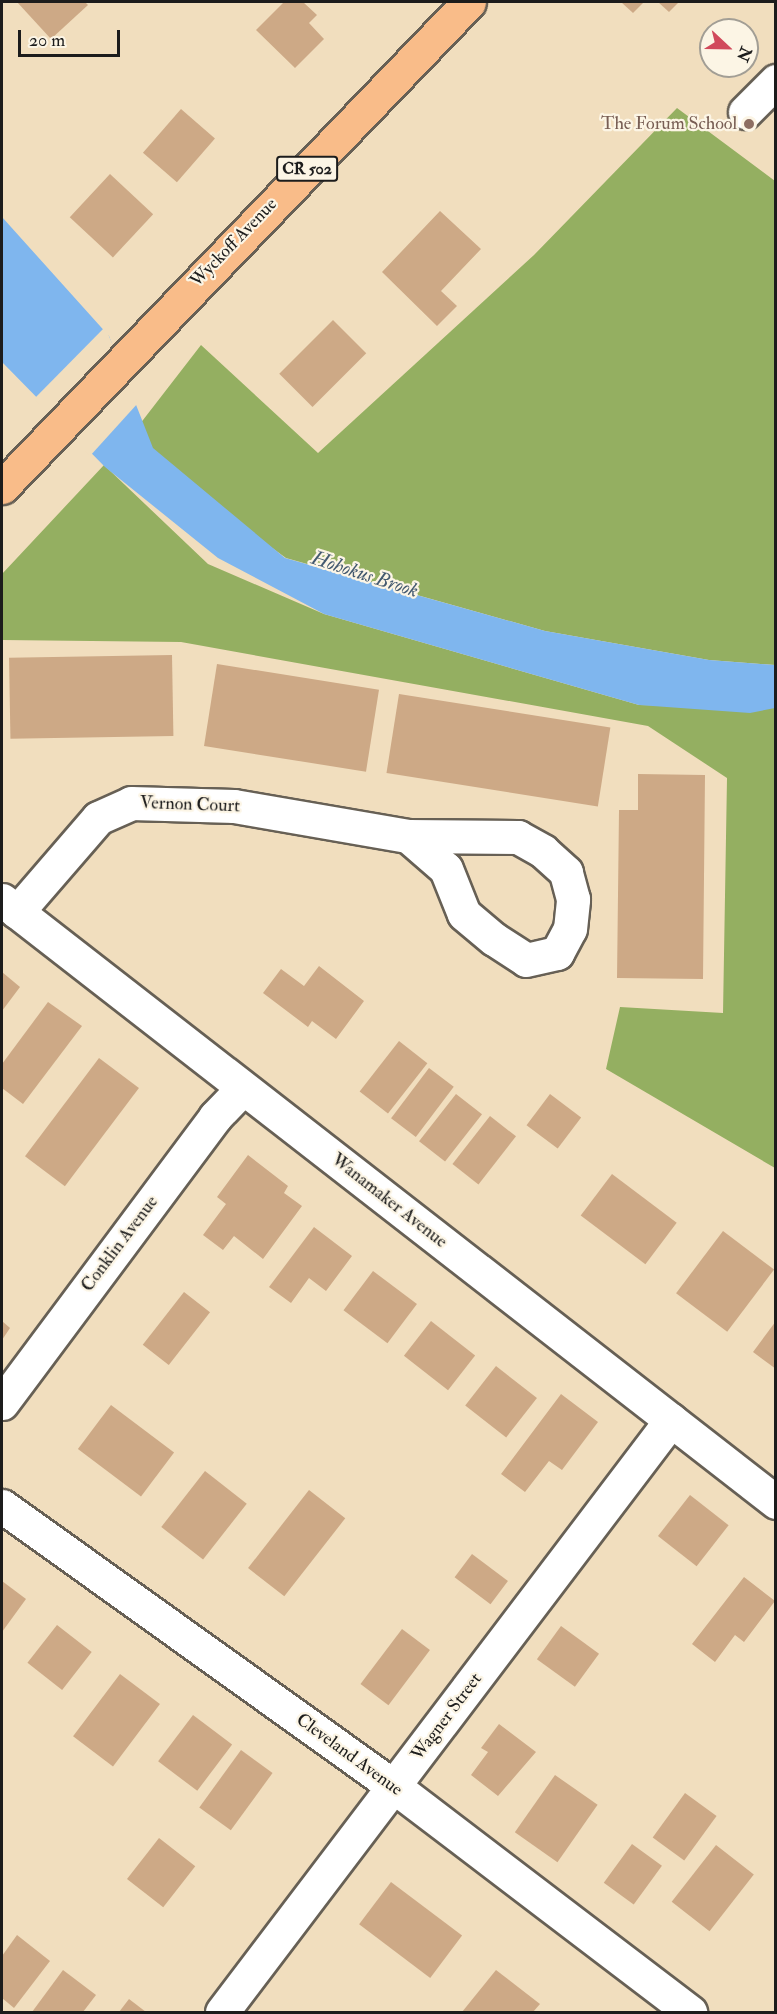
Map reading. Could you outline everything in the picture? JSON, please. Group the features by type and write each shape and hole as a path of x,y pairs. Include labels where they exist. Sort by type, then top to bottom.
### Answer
{"main road":[{"name":"Wyckoff Avenue","path":"2,487 459,5"}],"street":[{"path":"746,112 776,81"},
{"name":"Vernon Court","path":"9,906 98,818 131,803 234,806 408,836 518,837 543,851 566,872 573,899 570,929 557,953 526,960 494,939 464,914 446,869 408,836"},
{"name":"Wanamaker Avenue","path":"9,906 776,1502"},
{"name":"Conklin Avenue","path":"2,1403 215,1117 243,1088"},
{"name":"Wagner Street","path":"222,2013 396,1788 671,1420"},
{"name":"Cleveland Avenue","path":"2,1506 396,1788 690,2013"}],"green space":[{"path":"677,108 775,181 775,665 709,660 545,631 286,558 126,442 201,345 318,453 534,255"},
{"path":"104,465 208,564 324,614 639,705 775,707 775,1168 606,1069 620,1007 723,1013 727,778 648,726 181,642 2,640 2,574"}],"water":[{"path":"2,217 109,336 153,448 285,558 545,631 709,660 775,665 775,708 750,713 639,705 324,614 218,558 105,467 2,362"}],"pier":[{"path":"105,327 138,403 90,456 34,399"}],"building":[{"path":"17,2 85,2 88,5 51,39"},
{"path":"284,2 303,2 317,15 309,23 324,39 295,68 256,30"},
{"path":"621,2 644,2 633,13"},
{"path":"658,2 679,2 669,12"},
{"path":"181,109 215,139 177,182 143,153"},
{"path":"110,174 153,214 113,257 70,217"},
{"path":"440,211 481,249 441,291 457,306 437,326 382,272"},
{"path":"333,320 366,353 312,407 279,374"},
{"path":"172,655 173,736 10,739 9,658"},
{"path":"217,664 379,690 366,772 204,746"},
{"path":"399,694 610,727 598,806 386,773"},
{"path":"638,774 705,775 703,979 617,978 619,810 638,810"},
{"path":"319,966 364,1001 336,1039 312,1021 308,1027 263,993 281,969 304,986"},
{"path":"2,972 20,987 2,1011"},
{"path":"48,1002 82,1026 23,1104 2,1088 2,1064"},
{"path":"399,1041 427,1063 388,1114 360,1091"},
{"path":"99,1058 139,1088 65,1186 25,1156"},
{"path":"429,1068 454,1087 416,1137 391,1118"},
{"path":"456,1094 482,1114 445,1162 419,1141"},
{"path":"550,1094 581,1117 558,1149 527,1125"},
{"path":"490,1116 516,1136 478,1184 452,1164"},
{"path":"248,1155 288,1186 284,1193 302,1206 263,1259 234,1236 223,1250 203,1235 226,1204 217,1197"},
{"path":"612,1174 677,1223 645,1264 581,1216"},
{"path":"314,1227 352,1256 326,1291 309,1278 291,1303 269,1287"},
{"path":"723,1231 774,1270 727,1332 676,1293"},
{"path":"373,1271 417,1304 387,1343 344,1310"},
{"path":"184,1292 210,1312 169,1365 143,1345"},
{"path":"2,1321 10,1328 2,1340"},
{"path":"431,1321 475,1355 448,1390 404,1356"},
{"path":"776,1321 776,1369 753,1352"},
{"path":"496,1366 537,1398 506,1437 465,1405"},
{"path":"561,1394 598,1422 562,1470 549,1461 525,1492 501,1474"},
{"path":"111,1405 174,1453 141,1496 78,1449"},
{"path":"205,1471 247,1504 203,1560 161,1527"},
{"path":"309,1490 345,1518 284,1596 248,1568"},
{"path":"690,1495 729,1525 697,1566 658,1536"},
{"path":"472,1554 508,1581 490,1604 455,1577"},
{"path":"744,1577 775,1601 744,1642 735,1635 715,1662 692,1644"},
{"path":"2,1581 26,1599 2,1632"},
{"path":"57,1625 92,1652 62,1690 27,1663"},
{"path":"561,1626 599,1654 575,1687 537,1659"},
{"path":"402,1629 430,1650 388,1705 360,1684"},
{"path":"120,1674 160,1704 113,1766 73,1736"},
{"path":"193,1715 232,1744 197,1791 158,1761"},
{"path":"499,1724 536,1752 498,1796 471,1775 488,1752 481,1748"},
{"path":"241,1750 273,1773 231,1830 199,1807"},
{"path":"555,1775 598,1805 557,1862 515,1832"},
{"path":"685,1793 717,1816 684,1860 653,1837"},
{"path":"159,1838 195,1866 163,1907 127,1879"},
{"path":"632,1844 662,1866 634,1905 604,1883"},
{"path":"716,1845 754,1875 709,1931 672,1902"},
{"path":"391,1882 462,1936 430,1978 359,1924"},
{"path":"17,1935 50,1961 14,2008 2,1998 2,1956"},
{"path":"63,1970 96,1995 83,2012 32,2012"},
{"path":"496,1970 540,2004 533,2012 462,2012"},
{"path":"129,1999 146,2012 119,2012"}],"place":[{"name":"The Forum School","path":"749,124"}],"water label":[{"name":"Hohokus Brook","path":"365,574"}]}
